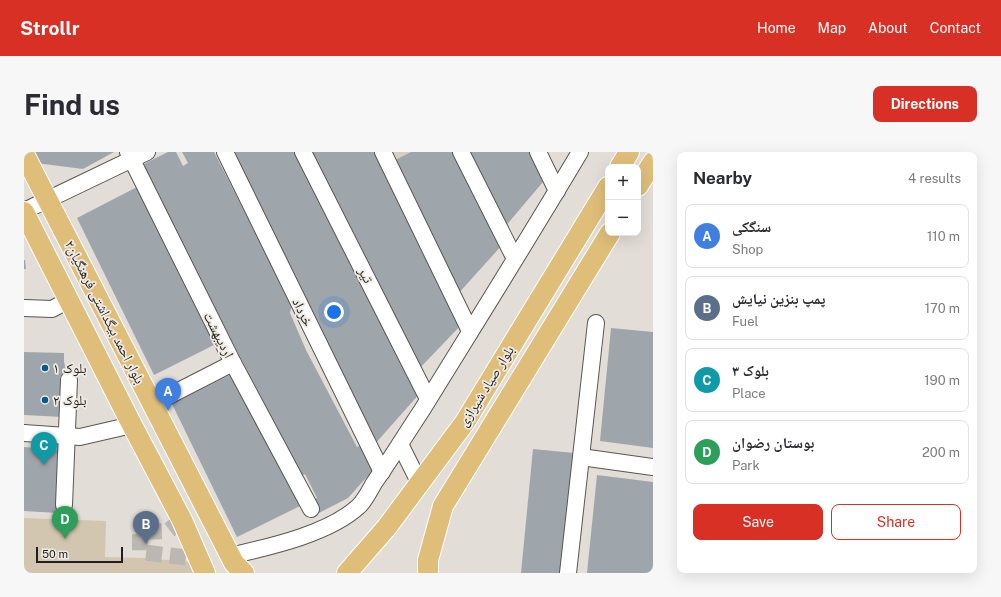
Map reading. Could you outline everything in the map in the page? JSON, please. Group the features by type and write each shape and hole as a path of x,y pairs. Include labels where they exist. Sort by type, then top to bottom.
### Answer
{"main road":[{"path":"622,164 629,152"},
{"name":"بلوار احمد بیگداشتی فرهنگیان۲","path":"24,154 239,568"},
{"path":"644,182 653,162"},
{"name":"بلوار صیاد شیرازی","path":"347,573 387,527 465,422 605,191"},
{"name":"بلوار احمد بیگداشتی فرهنگیان۲","path":"24,211 132,425 182,520 205,573"},
{"name":"بلوار صیاد شیرازی","path":"428,573 428,560 443,506 608,236"}],"street":[{"path":"24,211 130,156 147,152"},
{"name":"خرداد","path":"225,152 382,472"},
{"name":"تیر","path":"303,152 428,399"},
{"path":"383,152 470,331"},
{"path":"460,152 515,259"},
{"path":"538,152 557,191"},
{"path":"239,568 277,545 323,528 359,505 400,444 580,152"},
{"name":"اردیبهشت","path":"130,156 233,363 311,508"},
{"path":"24,308 52,309 69,300"},
{"path":"568,573 596,323"},
{"path":"153,404 233,363"},
{"path":"64,505 68,436 69,380"},
{"path":"24,433 80,437 132,425"},
{"path":"400,444 420,484"},
{"path":"581,457 653,467"}],"shaded area":[{"path":"386,152 411,152 391,162"},
{"path":"24,518 106,521 105,557 145,558 191,562 194,573 24,573"}],"building":[{"path":"30,152 114,152 83,169 36,163"},
{"path":"168,152 176,152 183,166 188,163 182,152 214,152 292,304 290,313 306,350 357,447 362,445 374,469 348,498 319,513 313,500 317,498 305,474 301,476 142,165"},
{"path":"228,152 298,152 421,392 374,445"},
{"path":"308,152 375,152 451,303 464,322 417,371"},
{"path":"411,152 453,152 494,234 503,244 457,295 391,162"},
{"path":"465,152 532,152 548,176 504,228"},
{"path":"139,186 216,344 154,375 77,218"},
{"path":"25,260 26,269 24,269"},
{"path":"611,328 653,332 653,448 600,441"},
{"path":"24,352 64,353 66,370 63,417 24,415"},
{"path":"234,373 300,506 237,537 172,404"},
{"path":"24,447 62,450 58,513 24,511"},
{"path":"533,449 574,453 562,573 521,573"},
{"path":"597,475 653,482 653,573 587,573"}],"tunnel":[{"path":"182,520 168,531 140,532 140,552 199,559"}],"place":[{"name":"بلوک ۱","path":"45,368"},
{"name":"بلوک ۲","path":"45,400"},
{"name":"سنگکی","path":"168,411"},
{"name":"بلوک ۳","path":"44,465"},
{"name":"بوستان رضوان","path":"65,539"},
{"name":"پمپ بنزین نیایش","path":"146,544"}]}
